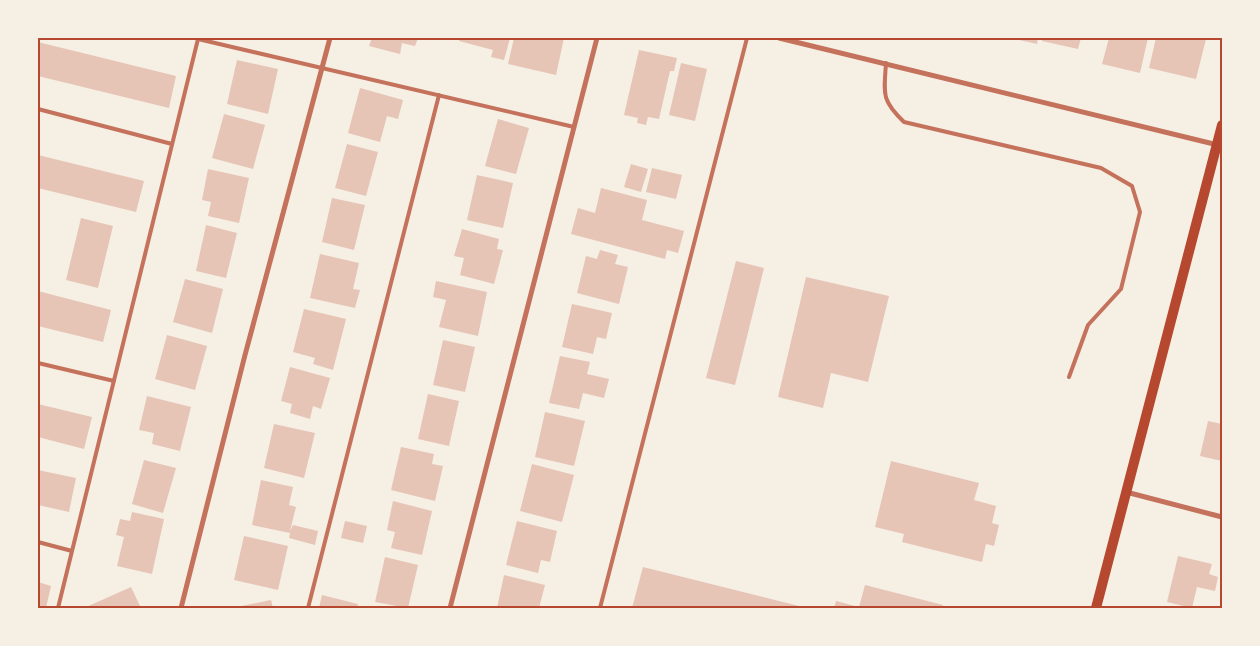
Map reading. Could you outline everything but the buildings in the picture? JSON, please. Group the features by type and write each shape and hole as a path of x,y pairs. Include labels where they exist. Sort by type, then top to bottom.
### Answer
{"main road":[{"path":"1096,608 1125,492 1220,146 1222,124"}],"street":[{"path":"181,608 245,355 330,38"},
{"path":"450,608 598,38"},
{"path":"779,38 1220,146"},
{"path":"1125,492 1222,517"}],"lane":[{"path":"600,608 747,38"},
{"path":"58,608 198,39 323,67 574,128"},
{"path":"886,63 884,87 888,106 904,122 1101,168 1132,186 1140,212 1122,289 1088,325 1069,377"},
{"path":"308,608 439,95"},
{"path":"38,109 172,144"},
{"path":"38,363 114,381"},
{"path":"38,542 72,551"}]}
